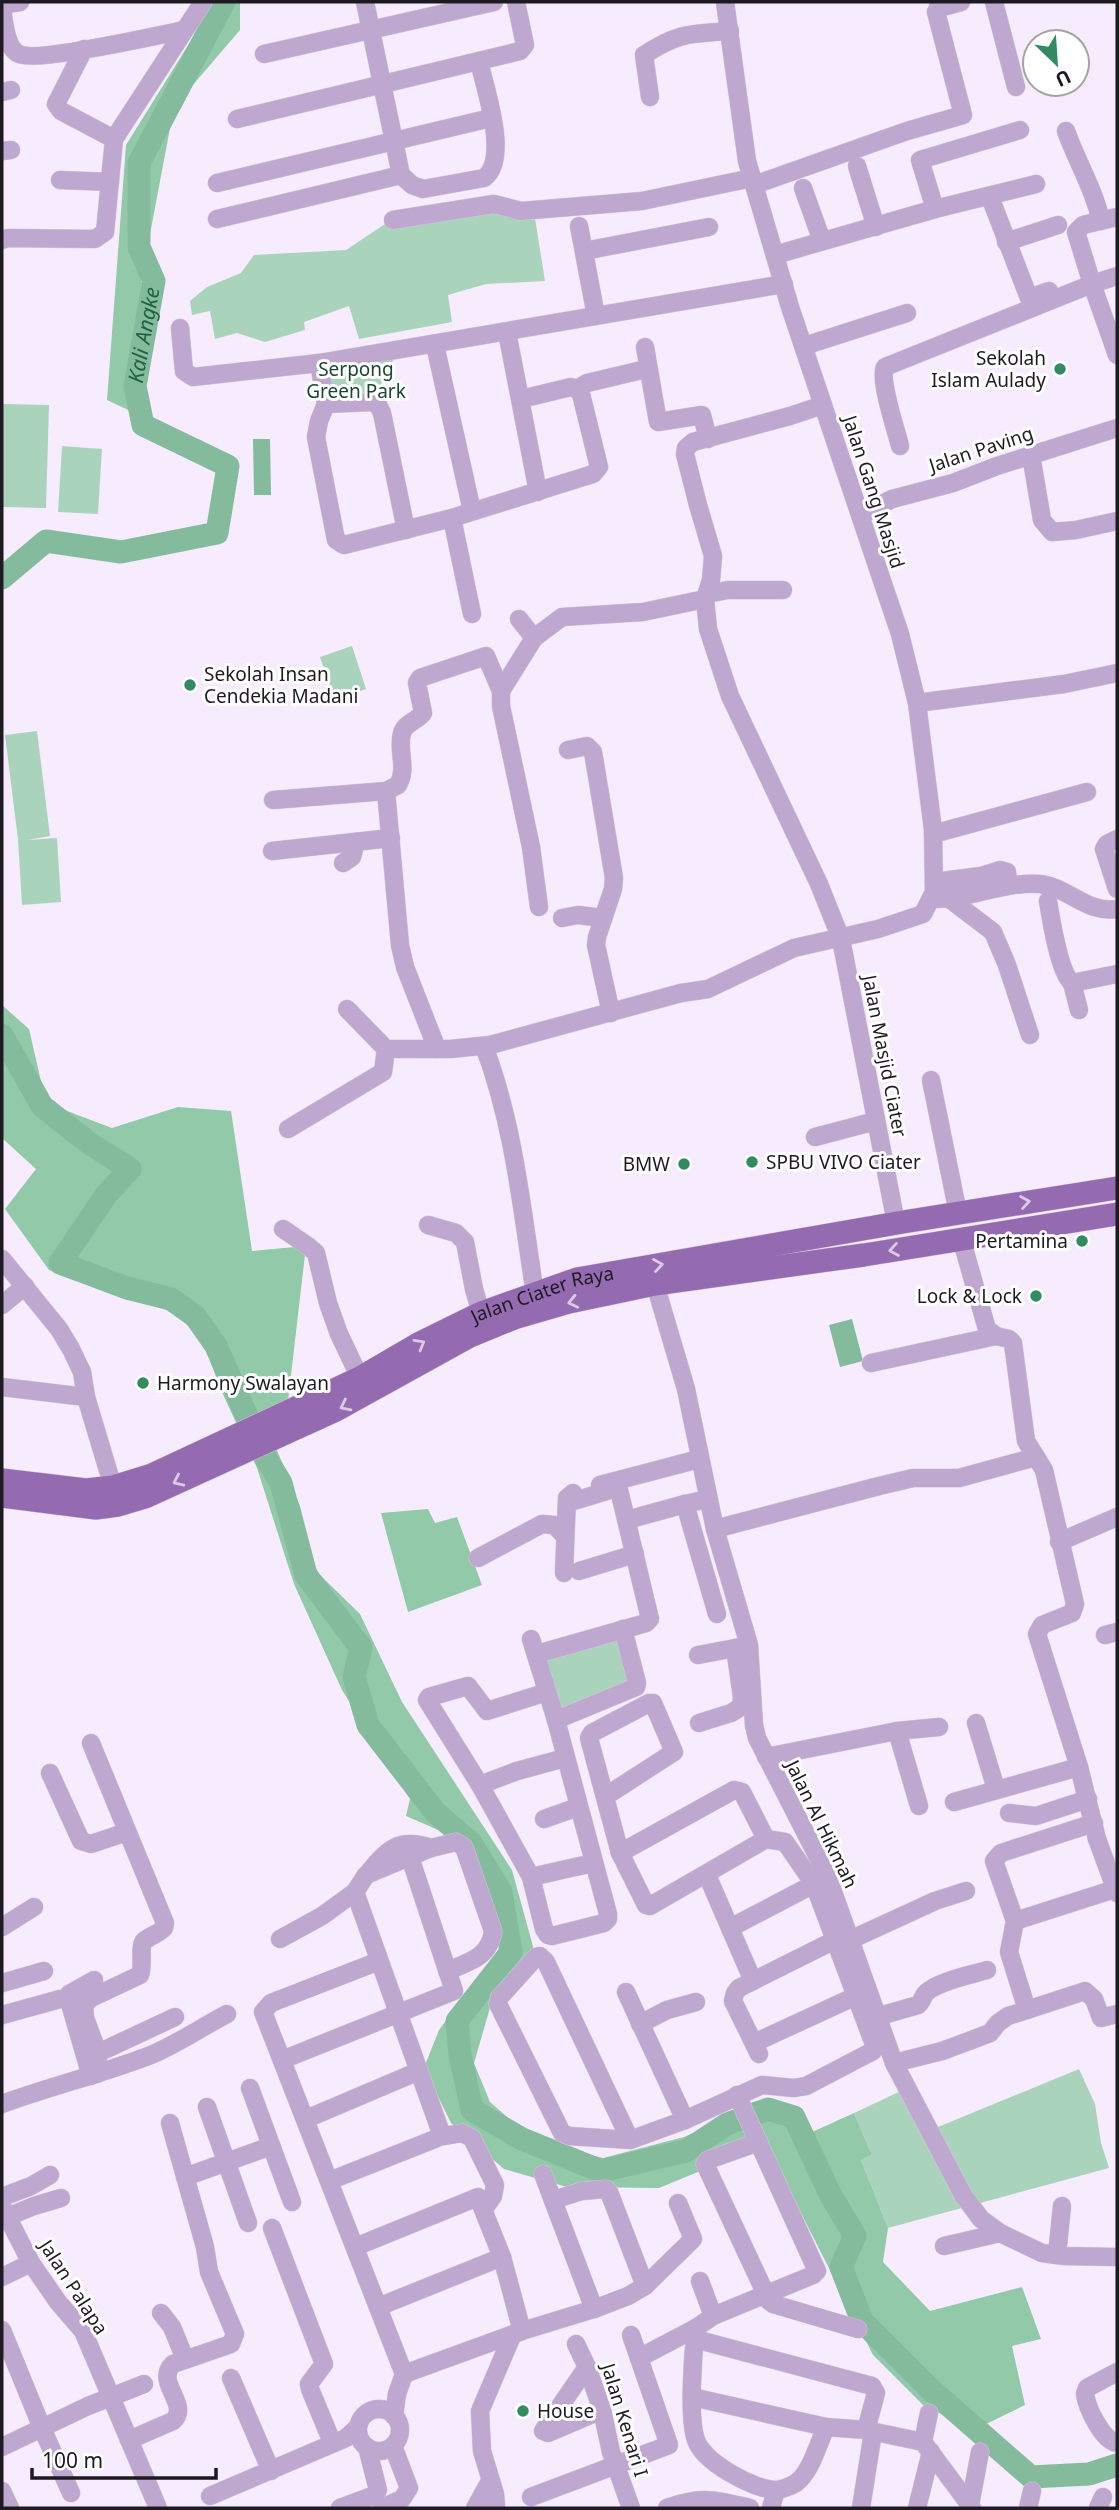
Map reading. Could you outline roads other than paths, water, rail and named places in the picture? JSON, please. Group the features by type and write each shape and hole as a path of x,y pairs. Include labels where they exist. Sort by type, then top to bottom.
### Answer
{"main road":[{"name":"Jalan Ciater Raya","path":"275,1428 420,1343 481,1313 577,1279 1112,1188"},
{"path":"1112,1188 1114,1214"},
{"name":"Jalan Ciater Raya","path":"2,1480 86,1490 113,1487 152,1475 360,1398 470,1336 514,1318 569,1302 655,1284 864,1255 1114,1214"},
{"path":"861,1231 864,1255"},
{"name":"Jalan Ciater Raya","path":"2,1496 96,1508 118,1505 145,1497 237,1445"}],"street":[{"path":"20,2 2,6 10,46 21,56 54,54 184,30"},
{"path":"2,240 95,239 105,232 114,139 203,2"},
{"path":"365,2 401,175 412,185 423,189 484,178 490,174 497,144 478,61"},
{"path":"264,54 474,4 494,2"},
{"path":"237,119 520,51 525,46 516,2"},
{"name":"Jalan Gang Masjid","path":"725,2 741,129 753,182 823,405 900,634 917,704 933,834 933,891"},
{"path":"393,220 494,204 521,211 642,201 753,182 963,115 936,12 939,5 961,2"},
{"path":"994,2 1016,87"},
{"path":"650,97 644,55 664,42 684,34 730,31"},
{"path":"84,49 56,104 61,111 114,139"},
{"path":"216,183 491,118"},
{"path":"935,209 920,160 1020,130"},
{"path":"1066,131 1074,154 1109,219 1083,225 1076,232 1086,282 1117,355"},
{"path":"857,166 876,227"},
{"path":"217,219 401,175"},
{"path":"60,180 110,182"},
{"path":"775,255 935,209 1036,184"},
{"path":"803,188 822,241"},
{"path":"990,197 1029,298 1117,276"},
{"path":"1006,242 1058,225"},
{"path":"579,226 596,316"},
{"path":"584,251 709,227"},
{"path":"900,446 884,382 885,367 1086,282"},
{"path":"180,328 184,370 193,377 319,363 435,345 784,284"},
{"path":"804,346 907,313"},
{"path":"507,332 538,492"},
{"path":"435,345 472,511"},
{"path":"645,346 658,422 702,415 708,439 823,405"},
{"path":"319,363 326,404 316,437 336,540 344,545 452,518 593,474 599,467 581,394 577,389 571,387 521,399"},
{"path":"577,389 587,383 642,370"},
{"path":"326,404 372,401 378,405 382,413 406,530"},
{"name":"Jalan Paving","path":"861,515 892,499 953,482 1117,428"},
{"name":"Jalan Masjid Ciater","path":"708,439 688,444 685,454 713,556 711,580 706,596 708,629 730,696 819,884 841,939 896,1223"},
{"path":"1031,455 1042,520 1052,532 1117,521"},
{"path":"452,518 472,614"},
{"path":"501,691 534,638 562,617 643,612 728,590 783,590"},
{"path":"519,619 534,638"},
{"path":"273,800 386,791 398,785 403,778 404,730 423,713 417,680 486,656 501,691 503,719 531,847 539,907"},
{"path":"917,704 1054,686 1117,673"},
{"path":"568,750 587,746 593,752 614,878 596,945 611,1013"},
{"path":"386,791 400,945 405,967 435,1044"},
{"path":"933,834 1087,792"},
{"path":"272,852 391,838"},
{"path":"1117,839 1107,844 1104,849 1117,889"},
{"path":"344,863 352,857 356,842"},
{"path":"371,1033 435,1044 484,1046 681,993 708,989 794,948 841,939 923,914 933,891 1000,870 1007,873 1008,881"},
{"path":"951,900 1025,884 1042,884 1092,907 1102,910 1117,909"},
{"path":"933,891 951,900 993,932 1030,1035"},
{"path":"1048,901 1058,949 1068,979 1072,983 1079,1010"},
{"path":"562,918 578,915 603,918"},
{"path":"1072,983 1117,974"},
{"path":"347,1009 386,1049"},
{"path":"386,1049 435,1044"},
{"path":"484,1046 498,1085 513,1145 535,1294"},
{"path":"288,1129 383,1072 386,1049"},
{"path":"931,1080 958,1213"},
{"path":"815,1137 876,1121"},
{"path":"428,1225 456,1233 465,1242 481,1313"},
{"path":"283,1229 316,1253 328,1303 360,1378"},
{"path":"961,1238 987,1329 1013,1343 1026,1441 1044,1470 1075,1608 1072,1614 1042,1625 1037,1634 1094,1823 1110,1858 1116,1891 1015,1921"},
{"path":"2,1259 59,1329 71,1349 82,1372 86,1397 113,1487"},
{"name":"Jalan Al Hikmah","path":"655,1284 686,1388 699,1459 742,1646 760,1748 827,1875 843,1940 894,2063 963,2195 981,2219 1000,2233 1042,2253 1117,2258"},
{"path":"2,1306 25,1286"},
{"path":"871,1363 996,1336"},
{"path":"2,1387 86,1397"},
{"path":"715,1529 913,1478 958,1478 1036,1457"},
{"path":"635,1555 572,1572 565,1536 567,1498 571,1493 699,1459"},
{"path":"547,1692 486,1711 468,1686 428,1698 428,1704 481,1785 531,1877 544,1929 552,1936 604,1923 608,1919 556,1720 534,1647 623,1629 646,1623 650,1619 620,1492 616,1489 571,1502"},
{"path":"627,1521 708,1499"},
{"path":"685,1504 717,1614"},
{"path":"1059,1542 1117,1517"},
{"path":"478,1558 542,1524 554,1525 565,1536"},
{"path":"556,1720 636,1686 623,1629"},
{"path":"698,1655 742,1646 741,1707 699,1723"},
{"path":"606,1796 674,1752 653,1703 590,1734 620,1853 648,1906 707,1875 766,1839 785,1842 814,1884 843,1940 856,1996 875,2047 873,2052 800,2088 762,2085 740,2100 631,2140 569,2136 562,2133 498,2004 499,1998 536,1956 546,1962 631,2140"},
{"path":"976,1723 996,1789"},
{"path":"766,1757 897,1731 939,1727"},
{"path":"897,1731 919,1806"},
{"path":"91,1743 165,1923 160,1933 145,1940 141,1946 143,1968 140,1975 86,2001 83,2009 85,2018 98,2053 94,2075"},
{"path":"481,1785 517,1771 565,1758"},
{"path":"954,1802 1079,1767"},
{"path":"50,1773 81,1841 91,1844 127,1832"},
{"path":"620,1853 734,1790 742,1792 766,1839"},
{"path":"1009,1814 1036,1816 1088,1799"},
{"path":"544,1819 578,1807"},
{"path":"1027,2010 1009,1952 1015,1921 994,1860 1001,1853 1094,1823"},
{"path":"366,1875 430,1848 456,1842 464,1847 493,1931 492,1942 479,1958 447,1970"},
{"path":"280,1939 322,1916 355,1892 366,1875 390,1849 405,1843 430,1848"},
{"path":"282,2060 454,1991 410,1857"},
{"path":"531,1877 593,1863"},
{"path":"707,1875 753,1981"},
{"path":"730,1928 814,1884"},
{"path":"856,1996 757,2049 733,2001 739,1989 753,1981 935,1901 966,1891"},
{"path":"355,1892 440,2130 438,2137"},
{"path":"2,1927 33,1907"},
{"path":"379,1962 265,2007 263,2012 404,2374 389,2413"},
{"path":"876,2017 918,2005 927,1992 939,1985 987,1970"},
{"path":"2,1983 44,1971"},
{"path":"94,1980 68,1997 94,2075"},
{"path":"894,2063 969,2041 990,2033 998,2023 1009,2016 1085,1991 1094,1999 1101,2018 1117,2014"},
{"path":"626,1992 685,2120"},
{"path":"2,2015 60,1999"},
{"path":"640,2024 667,2010 696,2002"},
{"path":"2,2104 154,2053 227,2014"},
{"path":"98,2053 175,2017"},
{"path":"306,2119 419,2071"},
{"path":"250,2088 292,2202"},
{"path":"639,2358 695,2334 713,2316 813,2275 817,2269 740,2100"},
{"path":"207,2107 248,2223"},
{"path":"127,2435 178,2408 166,2376 173,2364 231,2344 235,2334 209,2272 205,2247 170,2123"},
{"path":"329,2181 438,2137 462,2133 472,2138 495,2185 493,2196 484,2209"},
{"path":"758,2138 708,2160 705,2164 766,2295 773,2304 858,2329"},
{"path":"185,2177 271,2146"},
{"path":"543,2174 594,2309"},
{"path":"2,2197 50,2175"},
{"path":"553,2200 582,2190 606,2189 645,2286"},
{"path":"355,2247 478,2196 502,2257 517,2334 480,2411 482,2451 495,2494 494,2508"},
{"path":"4,2211 61,2198"},
{"path":"404,2374 594,2309 628,2296 645,2286 693,2239 678,2203"},
{"path":"1057,2255 1062,2206"},
{"name":"Jalan Palapa","path":"4,2211 31,2263 58,2302 83,2331 158,2508"},
{"path":"272,2228 324,2364 309,2384 310,2389 353,2439 378,2490 375,2495 347,2507"},
{"path":"944,2246 1000,2233"},
{"path":"378,2308 502,2257"},
{"path":"4,2279 31,2263"},
{"path":"700,2281 713,2316"},
{"path":"161,2313 172,2327 185,2359"},
{"path":"2,2330 41,2428 71,2493"},
{"path":"695,2334 692,2397 694,2437 703,2453 726,2470 776,2490 791,2486 803,2476 826,2427"},
{"path":"695,2334 872,2386 876,2393 861,2508"},
{"path":"531,2497 668,2445 631,2335"},
{"name":"Jalan Kenari I","path":"576,2344 602,2410 616,2465 631,2508"},
{"path":"587,2367 543,2431 548,2432 602,2410"},
{"path":"1117,2372 1087,2388 1085,2394 1103,2433 1111,2442 1117,2442"},
{"path":"231,2378 271,2471"},
{"path":"2,2447 109,2397 144,2384"},
{"path":"692,2397 826,2427 869,2431 927,2447 971,2507"},
{"path":"211,2496 353,2439 383,2450 393,2446 400,2431 389,2413 375,2410 365,2415 353,2439"},
{"path":"917,2508 927,2447 929,2413"},
{"path":"382,2508 402,2499 409,2488 393,2446"},
{"path":"971,2507 980,2452"},
{"path":"475,2508 490,2481"},
{"path":"771,2508 776,2490"},
{"path":"2,2491 10,2508"},
{"path":"667,2508 686,2501 708,2498 750,2508"}],"waterway":[{"name":"Kali Angke","path":"2,578 46,541 121,552 217,533 228,466 143,425 135,386 154,281 139,247 139,163 224,2"},
{"path":"2,1035 42,1106 89,1143 130,1169 106,1195 60,1263 127,1288 171,1299 195,1316 216,1346 264,1455 281,1483 306,1575 361,1648 354,1677 368,1725 435,1812 471,1843 501,1892 511,1952 457,2021 460,2055 472,2110 522,2139 601,2171 686,2151 727,2124 768,2109 794,2117 830,2194 855,2236 841,2267 862,2321 929,2388 1031,2477 1089,2474 1117,2465"}],"place":[{"name":"Sekolah Islam Aulady","path":"1060,369"},
{"name":"Sekolah Insan Cendekia Madani","path":"190,685"},
{"name":"SPBU VIVO Ciater","path":"752,1162"},
{"name":"BMW","path":"684,1164"},
{"name":"Pertamina","path":"1082,1241"},
{"name":"Lock & Lock","path":"1036,1296"},
{"name":"Harmony Swalayan","path":"143,1383"},
{"name":"House","path":"523,2411"}],"park label":[{"name":"Serpong Green Park","path":"356,380"}]}
